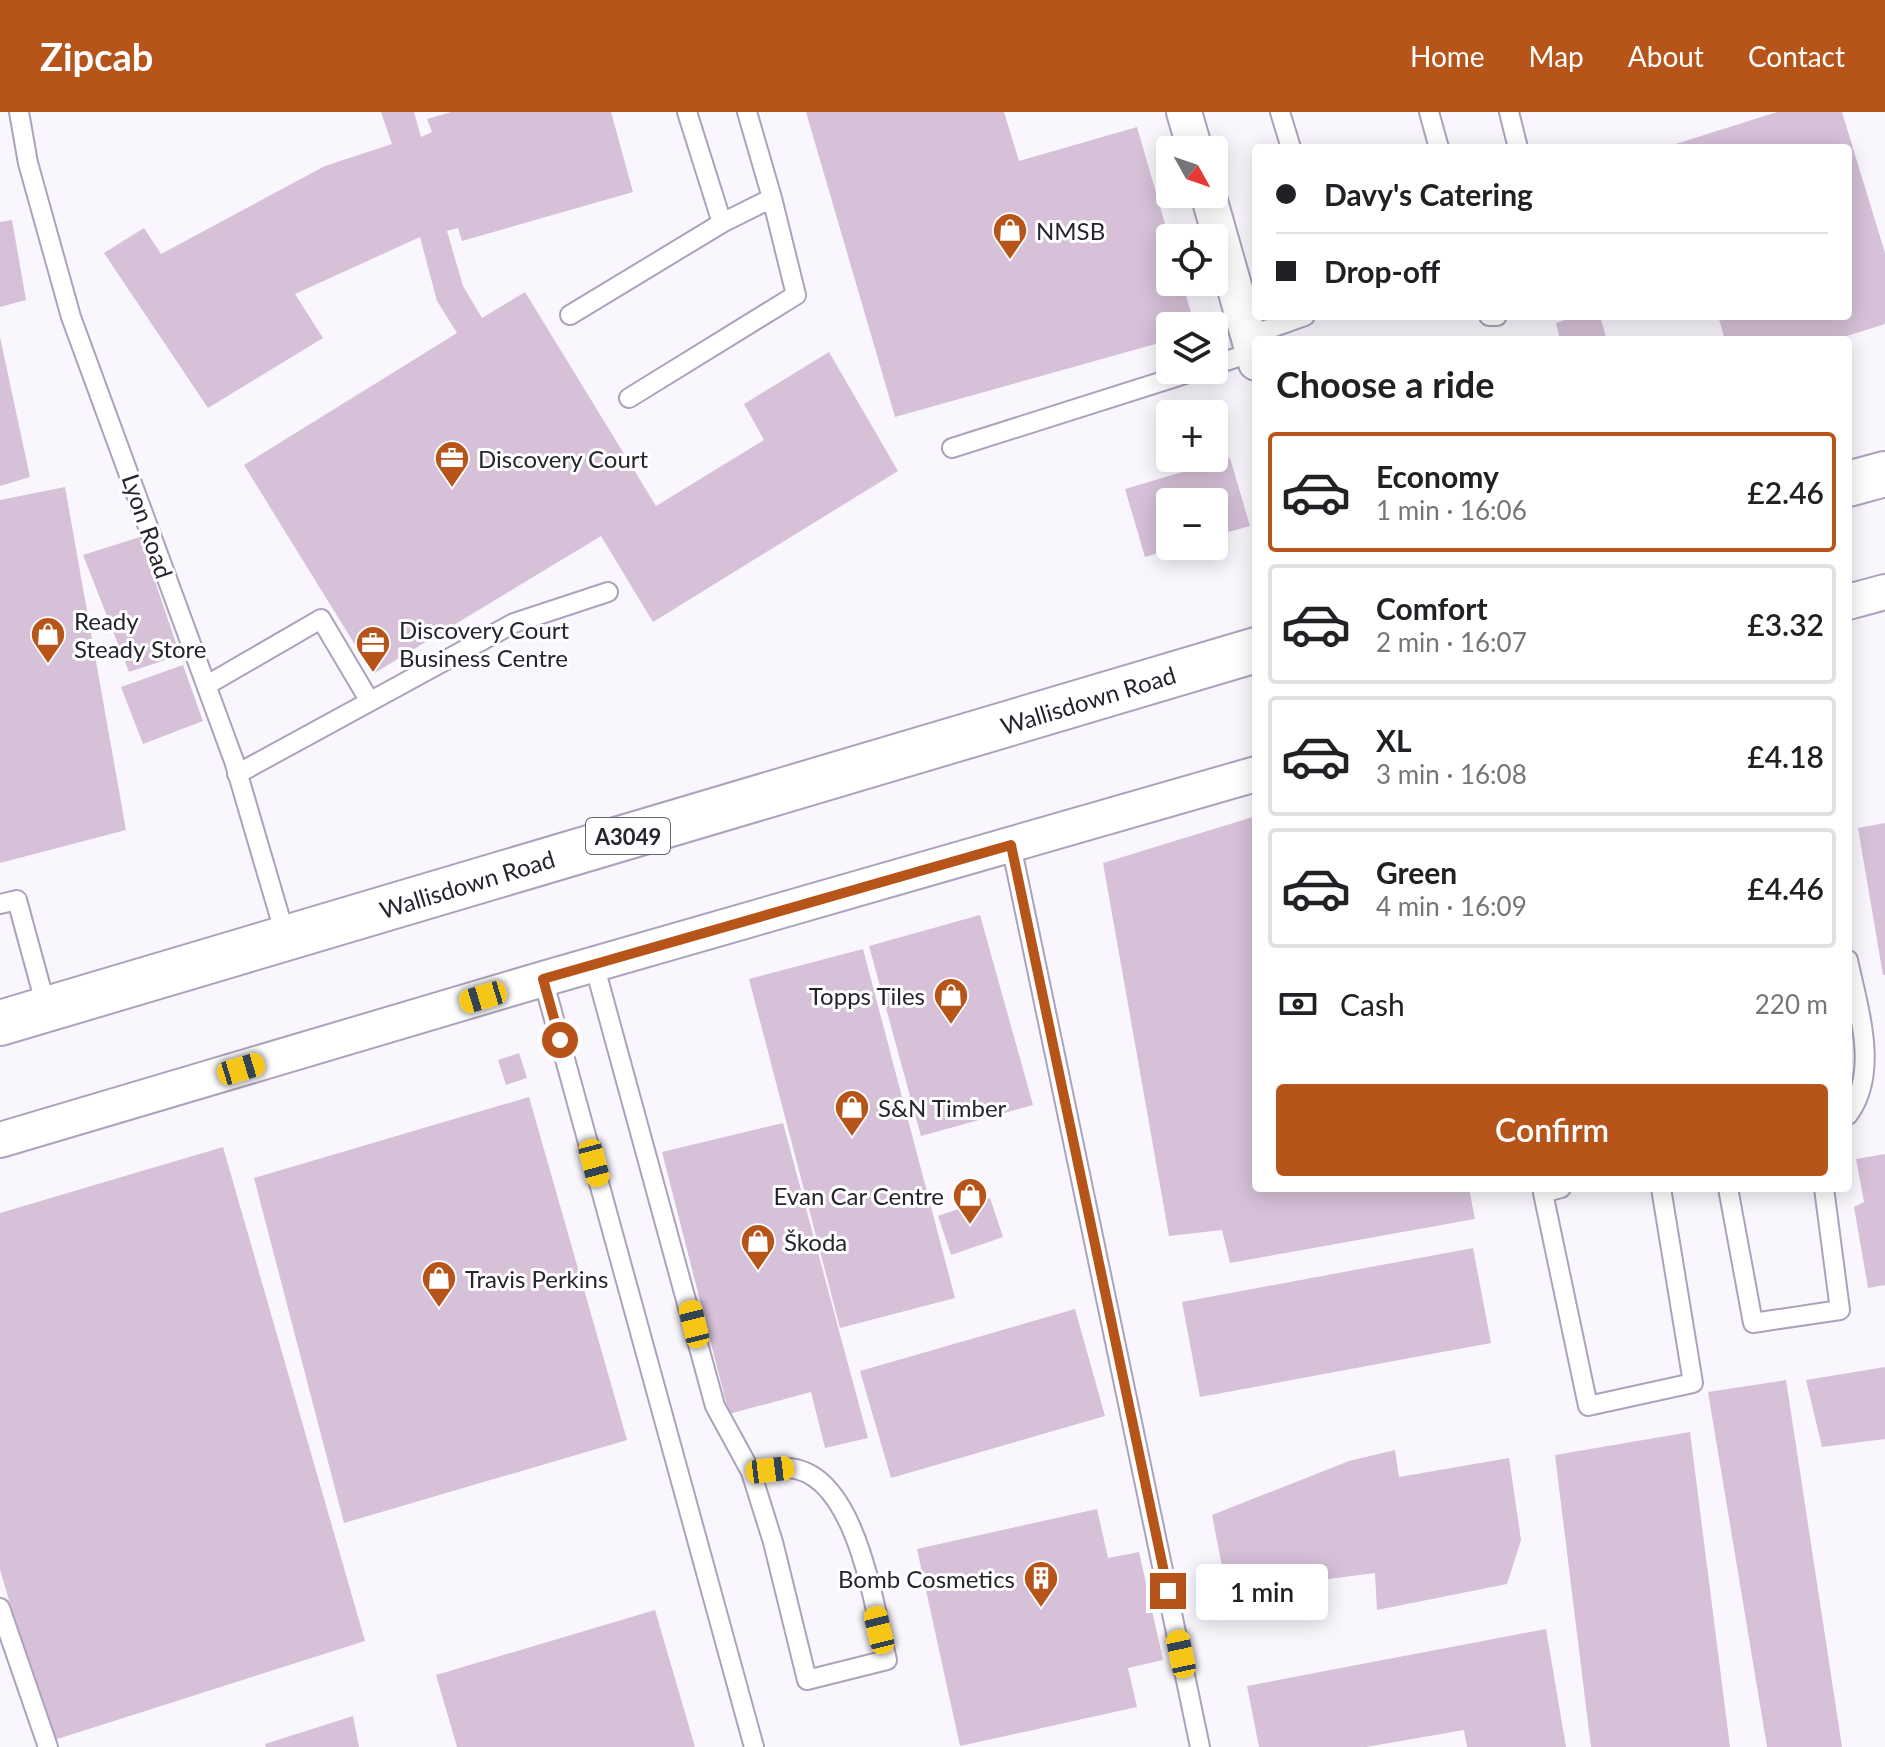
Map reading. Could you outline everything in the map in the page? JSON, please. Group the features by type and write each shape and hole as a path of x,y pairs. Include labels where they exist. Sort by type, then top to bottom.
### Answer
{"main road":[{"path":"1852,483 1885,474"},
{"name":"Wallisdown Road","path":"0,1023 1252,651"}],"street":[{"path":"1184,112 1191,136"},
{"path":"1212,208 1252,348"},
{"path":"1852,601 1885,592"},
{"path":"0,1140 594,964 1252,775"}],"lane":[{"name":"Lyon Road","path":"19,112 28,163 71,317 207,685 286,938"},
{"path":"687,112 722,223"},
{"path":"629,398 796,295 747,112"},
{"path":"1280,112 1290,144"},
{"path":"1429,112 1438,144"},
{"path":"1509,112 1517,144"},
{"path":"570,315 722,223 772,198"},
{"path":"1275,336 1299,320"},
{"path":"1228,360 1252,351"},
{"path":"952,448 1156,383"},
{"path":"237,774 514,623 608,592"},
{"path":"207,685 321,619 369,700"},
{"path":"1011,845 1200,1747"},
{"path":"0,904 17,900 47,1010"},
{"path":"594,964 715,1406 751,1472 773,1542 807,1680 887,1660 857,1540 845,1515 810,1474 789,1468 751,1472"},
{"path":"543,979 754,1747"},
{"path":"1852,980 1864,1042 1859,1100 1852,1110"},
{"path":"1547,1192 1543,1193 1588,1406 1693,1383 1662,1192"},
{"path":"1729,1192 1753,1323 1840,1310 1825,1192"},
{"path":"0,1608 48,1747"}],"building":[{"name":"Discovery Court","path":"381,112 414,112 421,137 432,132 427,119 451,112 611,112 633,192 462,241 458,228 447,231 463,286 482,318 525,292 656,506 764,440 744,404 829,352 898,471 653,622 601,536 373,674 244,465 457,333 437,301 420,237 295,294 323,338 208,408 104,253 144,228 161,254 325,166 392,144"},
{"name":"NMSB","path":"806,112 1004,112 1019,161 1137,127 1156,193 1156,208 1160,208 1165,224 1156,224 1156,296 1186,296 1191,312 1156,312 1156,344 895,417"},
{"path":"1777,112 1842,112 1852,144 1676,144"},
{"path":"1852,145 1885,253 1885,324 1847,336 1724,336 1719,320 1852,320"},
{"path":"12,220 26,300 0,307 0,222"},
{"path":"1601,320 1606,336 1559,336 1556,323"},
{"path":"0,337 30,477 0,486"},
{"path":"1228,459 1250,526 1228,532 1228,488 1156,488 1156,554 1145,557 1125,489 1183,472 1228,472"},
{"name":"Ready Steady Store","path":"65,487 126,830 0,863 0,500"},
{"path":"140,537 180,655 129,672 83,555"},
{"path":"183,665 203,721 143,744 121,687"},
{"path":"1252,817 1252,1192 1470,1192 1475,1219 1230,1263 1222,1230 1169,1236 1103,863"},
{"path":"1885,823 1885,975 1883,975 1858,828"},
{"name":"Topps Tiles","path":"980,915 1033,1105 921,1136 869,946"},
{"name":"S&N Timber","path":"863,949 955,1298 840,1328 749,979"},
{"path":"519,1053 527,1078 506,1085 498,1060"},
{"name":"Travis Perkins","path":"529,1097 627,1440 344,1523 254,1178"},
{"name":"Škoda","path":"783,1123 868,1438 825,1448 811,1392 729,1414 662,1152"},
{"path":"223,1147 365,1641 51,1741 0,1570 0,1213"},
{"path":"1885,1154 1885,1285 1868,1288 1854,1207 1864,1202 1856,1159"},
{"name":"Evan Car Centre","path":"990,1198 1003,1237 951,1255 938,1216"},
{"path":"1473,1248 1491,1343 1200,1397 1182,1302"},
{"path":"1075,1309 1105,1416 891,1478 860,1371"},
{"path":"1885,1367 1885,1439 1822,1447 1806,1380"},
{"path":"1786,1380 1842,1747 1767,1747 1708,1392"},
{"path":"1690,1432 1730,1747 1591,1747 1555,1455"},
{"path":"1395,1450 1399,1477 1509,1458 1521,1540 1507,1584 1377,1610 1375,1573 1227,1592 1212,1515 1349,1461"},
{"name":"Bomb Cosmetics","path":"1097,1509 1108,1558 1139,1552 1163,1660 1128,1668 1137,1707 960,1746 917,1549"},
{"path":"655,1610 695,1747 457,1747 436,1675"},
{"path":"1546,1629 1566,1747 1467,1747 1464,1730 1366,1747 1259,1747 1247,1686"},
{"path":"353,1716 359,1747 266,1747 265,1744"}],"place":[{"name":"NMSB","path":"1010,261"},
{"name":"Discovery Court","path":"452,489"},
{"name":"Ready Steady Store","path":"48,665"},
{"name":"Discovery Court Business Centre","path":"373,674"},
{"name":"Topps Tiles","path":"951,1026"},
{"name":"S&N Timber","path":"852,1138"},
{"name":"Evan Car Centre","path":"970,1226"},
{"name":"Škoda","path":"758,1272"},
{"name":"Travis Perkins","path":"439,1309"},
{"name":"Bomb Cosmetics","path":"1041,1609"}],"route":[{"path":"560,1040 543,979 1011,845 1168,1591"}]}
